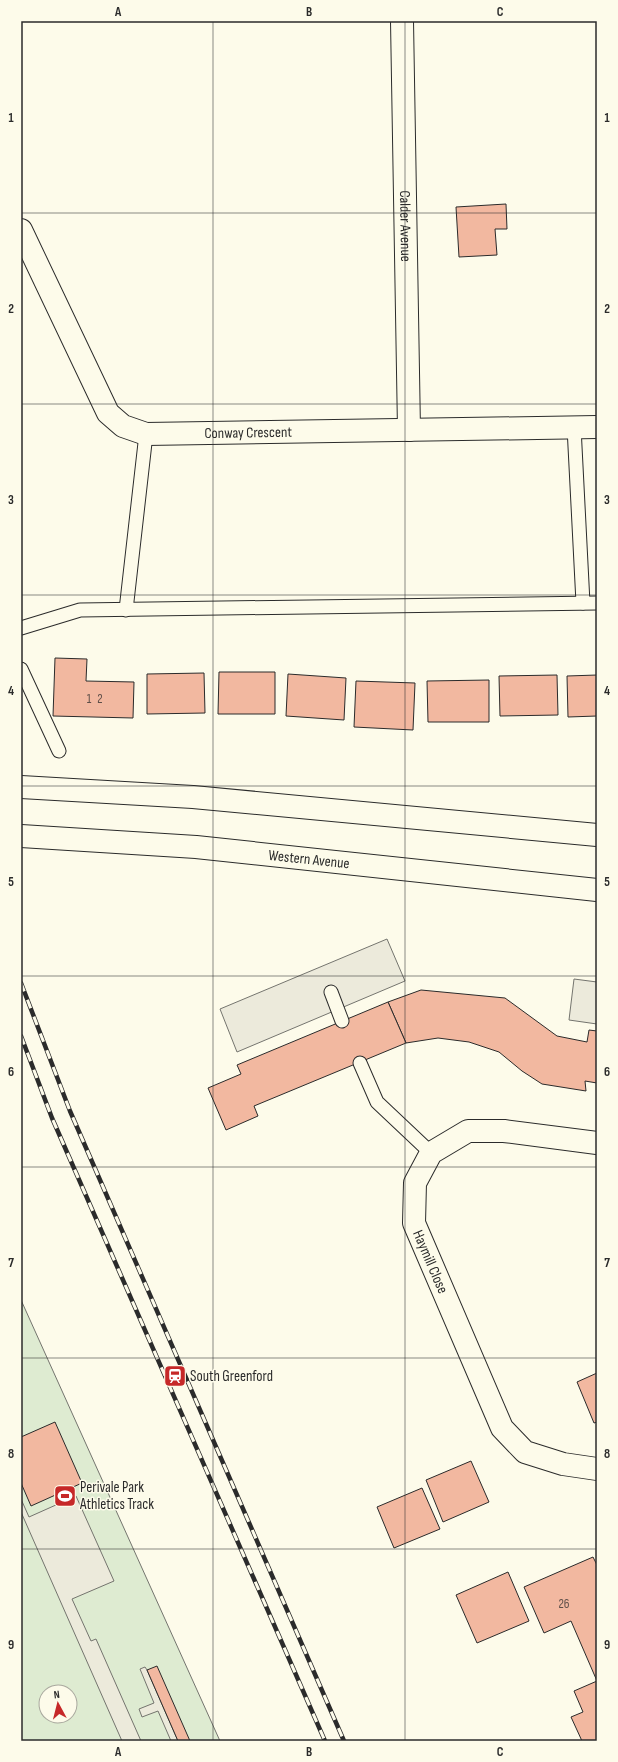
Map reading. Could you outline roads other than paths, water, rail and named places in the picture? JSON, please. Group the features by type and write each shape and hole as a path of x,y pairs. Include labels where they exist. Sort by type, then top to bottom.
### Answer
{"main road":[{"name":"Calder Avenue","path":"402,21 409,430"},
{"name":"Conway Crescent","path":"21,230 108,413 123,426 146,434 597,427"},
{"path":"21,786 193,798 597,835"},
{"name":"Western Avenue","path":"21,836 196,848 597,890"},
{"path":"431,1153 468,1131 504,1131 597,1143"},
{"name":"Haymill Close","path":"431,1153 415,1183 414,1223 502,1428 526,1452 563,1464 597,1469"}],"lane":[{"path":"574,427 583,603"},
{"path":"126,610 146,434"},
{"path":"21,628 80,610 597,603"},
{"path":"21,668 59,751"},
{"path":"331,992 342,1021"},
{"path":"360,1062 377,1102 431,1153"}],"railway":[{"path":"21,983 70,1111 344,1741"},
{"path":"21,1036 52,1118 325,1741"}],"place":[{"name":"South Greenford","path":"175,1376"},
{"name":"Perivale Park Athletics Track","path":"65,1496"}]}
